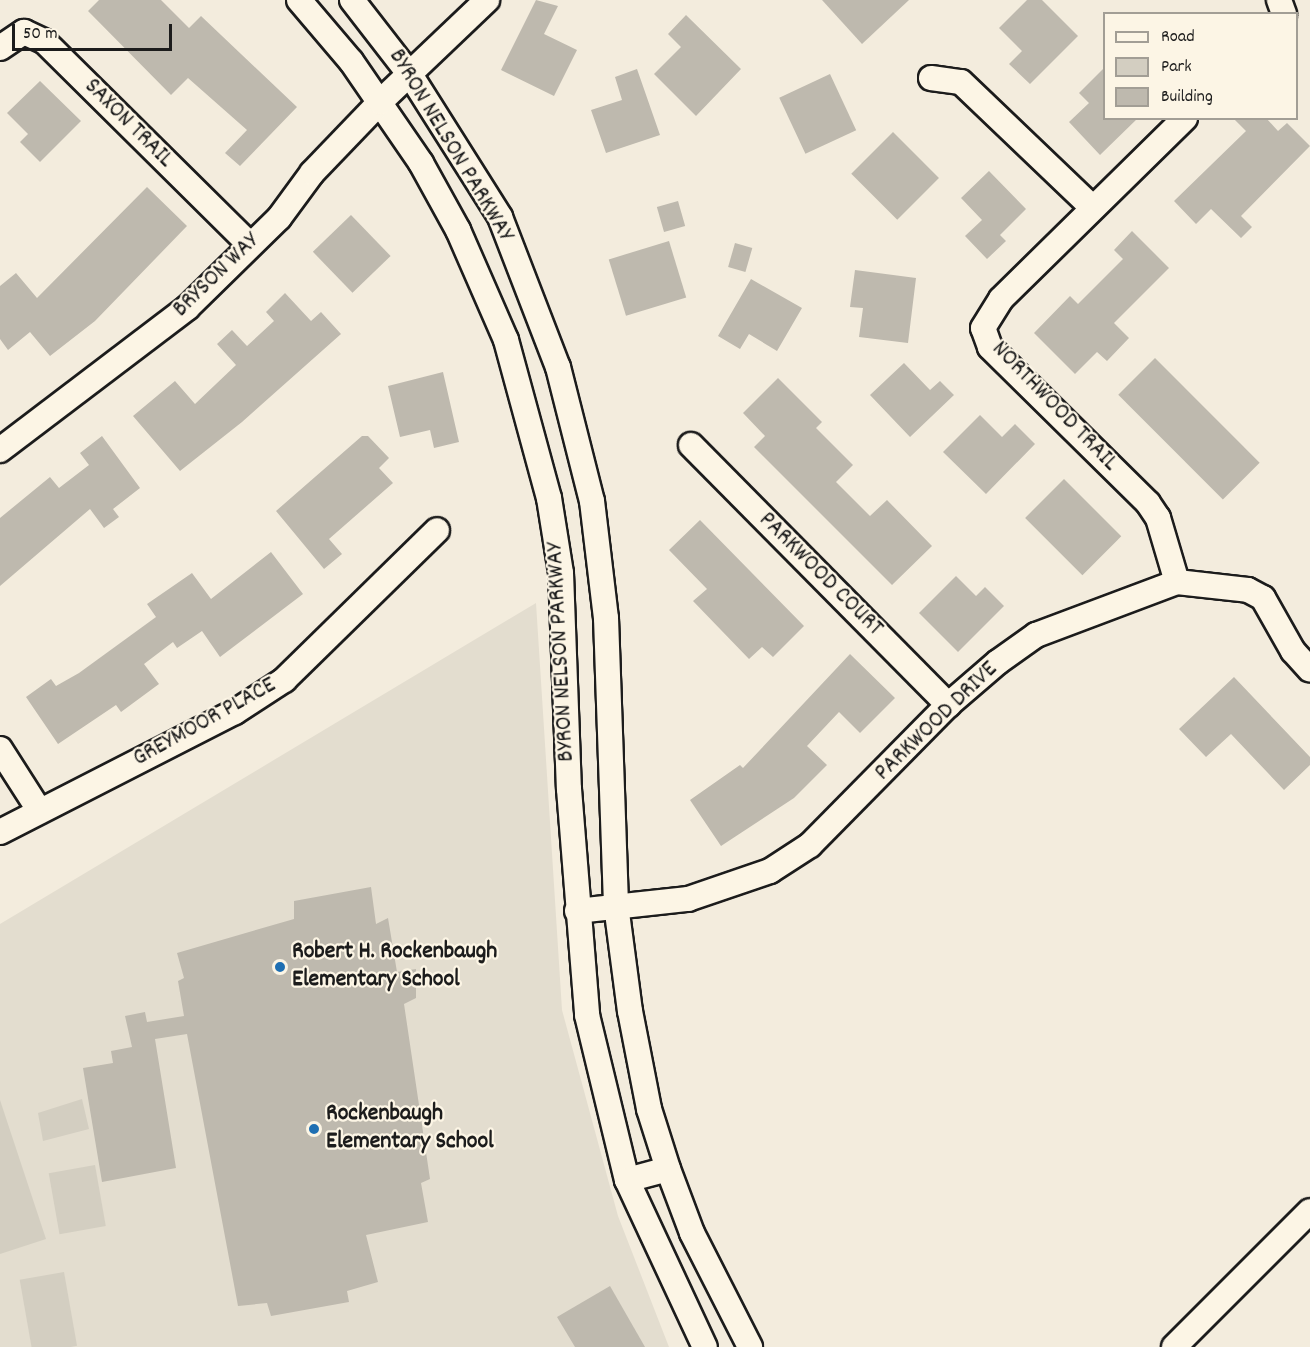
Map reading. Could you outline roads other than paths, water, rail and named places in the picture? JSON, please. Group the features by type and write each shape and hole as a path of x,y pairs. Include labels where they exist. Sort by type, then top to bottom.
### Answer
{"street":[{"name":"BYRON NELSON PARKWAY","path":"299,0 380,102 458,230 506,340 549,498 561,573 577,910 587,1015 627,1180 705,1347"},
{"name":"BYRON NELSON PARKWAY","path":"352,0 411,76 500,217 539,310 576,429 592,501 606,618 616,905 645,1087 668,1169 692,1233 750,1347"},
{"path":"411,76 487,0"},
{"name":"SAXON TRAIL","path":"0,48 24,32 45,42 249,244"},
{"name":"BRYSON WAY","path":"0,450 178,315 249,244 279,218 312,173 380,102 411,76"},
{"path":"931,78 961,82 1093,208"},
{"name":"NORTHWOOD TRAIL","path":"1177,582 1158,518 1148,503 990,346 983,328 1001,299 1183,120"},
{"name":"PARKWOOD COURT","path":"691,445 948,705"},
{"name":"GREYMOOR PLACE","path":"0,832 39,810 235,712 284,680 437,530"},
{"name":"PARKWOOD DRIVE","path":"577,910 688,899 770,871 810,845 948,705 1036,635 1177,582 1248,590 1263,598 1293,651 1310,670"},
{"path":"0,749 39,810"},
{"path":"627,1180 668,1169"},
{"path":"1174,1347 1310,1210"}],"place":[{"name":"Robert H. Rockenbaugh Elementary School","path":"280,967"},
{"name":"Rockenbaugh Elementary School","path":"314,1129"}]}
